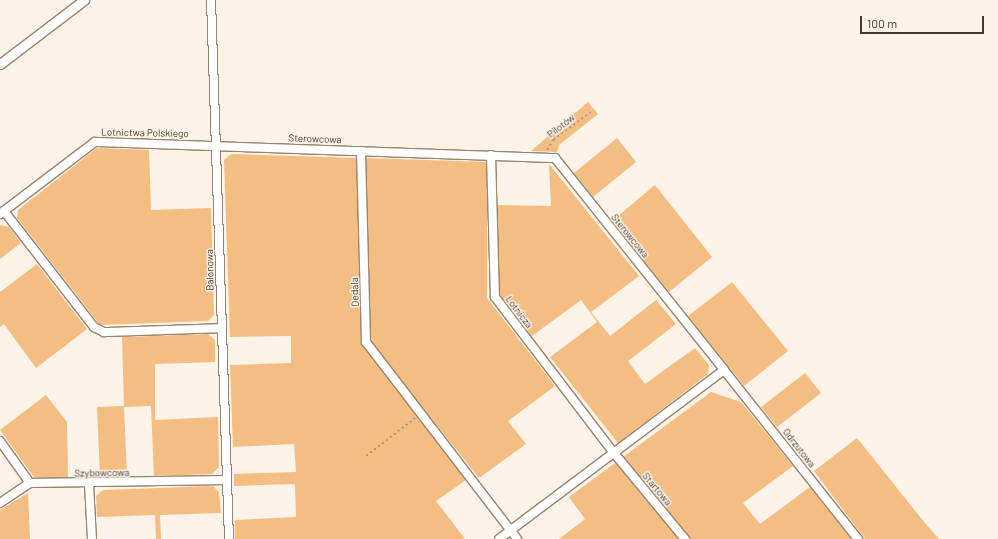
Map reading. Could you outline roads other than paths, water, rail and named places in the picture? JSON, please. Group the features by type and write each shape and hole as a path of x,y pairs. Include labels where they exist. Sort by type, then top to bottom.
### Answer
{"street":[{"path":"0,64 84,0"},
{"name":"Balonowa","path":"211,0 229,539"},
{"name":"Lotnictwa Polskiego","path":"2,212 94,142 217,145"},
{"name":"Sterowcowa","path":"217,145 491,155 544,155 554,158 724,370"},
{"name":"Dedala","path":"361,151 366,342 517,539"},
{"name":"Lotnicza","path":"491,155 495,297 614,453"},
{"path":"2,212 94,327 104,332 222,328"},
{"path":"499,539 724,370"},
{"name":"Odrzutowa","path":"724,370 858,539"},
{"path":"0,440 30,483 0,503"},
{"name":"Startowa","path":"614,453 685,539"},
{"name":"Szybowcowa","path":"30,483 89,484 227,480"},
{"path":"89,484 92,539"}]}
